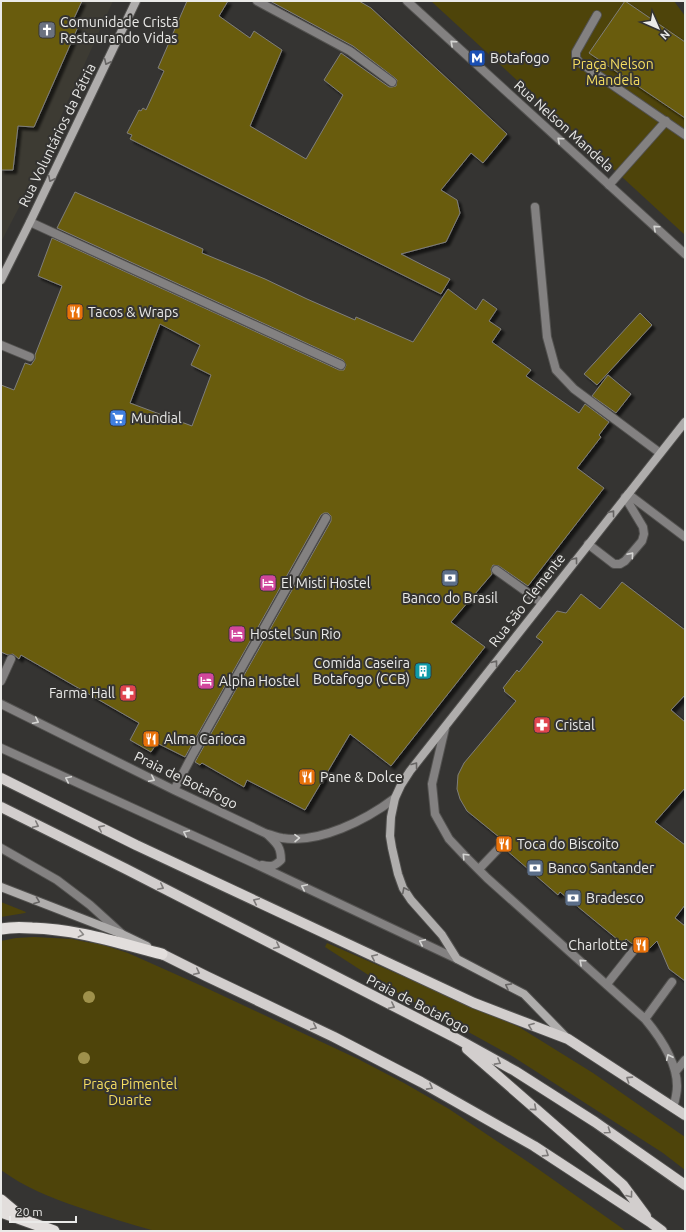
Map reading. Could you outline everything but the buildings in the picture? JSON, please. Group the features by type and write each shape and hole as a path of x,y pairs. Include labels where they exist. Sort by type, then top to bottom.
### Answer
{"highway":[{"path":"1,929 11,927 40,928 78,932 162,954"},
{"path":"1,1200 26,1222"},
{"path":"1,1212 54,1231"}],"main road":[{"name":"Rua Voluntários da Pátria","path":"1,280 136,1"},
{"name":"Rua São Clemente","path":"395,798 401,785 410,772 626,495 685,422"},
{"name":"Praia de Botafogo","path":"1,778 136,845 474,1004 568,1040 685,1115"},
{"path":"395,798 391,817 390,836 394,860 403,888 411,900 442,935 457,959"},
{"name":"Praia de Botafogo","path":"1,807 126,869 452,1036 515,1071 595,1122 685,1185"},
{"path":"1,888 122,934 334,1037 421,1082 534,1146 662,1231"},
{"name":"Praia de Botafogo","path":"457,959 524,994 568,1040"},
{"path":"452,1036 623,1185 650,1222"}],"street":[{"path":"257,1 350,51 392,82"},
{"name":"Rua Nelson Mandela","path":"407,1 685,254"},
{"path":"597,15 576,52 576,58 579,62 685,134"},
{"path":"609,185 666,122"},
{"path":"535,208 547,337 556,370 574,389 660,453"},
{"path":"30,222 341,365"},
{"path":"1,345 30,357"},
{"path":"626,495 685,537"},
{"path":"588,544 614,564 620,564 625,562 642,541 644,534 643,527 626,495"},
{"path":"174,790 326,518"},
{"path":"496,570 542,603"},
{"path":"1,681 11,659"},
{"name":"Praia de Botafogo","path":"1,704 174,790 267,834 282,838 324,835 364,818 382,808 395,798"},
{"path":"445,728 432,784 435,814 449,839 479,869 645,1018 658,1034 676,1071 677,1087 673,1108"},
{"name":"Praia de Botafogo","path":"1,748 249,861 457,959"},
{"path":"249,861 269,867 275,865 281,860 281,852 278,844 267,834"},
{"path":"479,869 501,846"},
{"path":"1,848 57,880 90,905 122,934"},
{"path":"607,984 634,950"},
{"path":"645,1018 672,982"},
{"path":"676,1071 685,1060"}],"shaded area":[{"path":"1,1 113,1 26,194 1,242"}],"green space":[{"name":"Praça Nelson Mandela","path":"431,1 674,1 685,16 685,235"},
{"path":"1,902 26,912 1,917"},
{"name":"Praça Pimentel Duarte","path":"34,937 72,939 100,944 128,953 358,1059 449,1109 531,1164 626,1231 155,1231 68,1204 28,1187 1,1170 1,941"},
{"path":"327,943 519,1027 593,1073 685,1137 685,1170 663,1153 512,1056 387,987 325,947"}],"place":[{"name":"Comunidade Cristã Restaurando Vidas","path":"47,30"},
{"name":"Botafogo","path":"477,58"},
{"name":"Tacos & Wraps","path":"75,312"},
{"name":"Mundial","path":"118,418"},
{"name":"Banco do Brasil","path":"450,578"},
{"name":"El Misti Hostel","path":"268,583"},
{"name":"Hostel Sun Rio","path":"237,634"},
{"name":"Comida Caseira Botafogo (CCB)","path":"423,671"},
{"name":"Alpha Hostel","path":"206,681"},
{"name":"Farma Hall","path":"128,693"},
{"name":"Cristal","path":"542,725"},
{"name":"Alma Carioca","path":"151,739"},
{"name":"Pane & Dolce","path":"307,777"},
{"name":"Toca do Biscoito","path":"504,844"},
{"name":"Banco Santander","path":"535,868"},
{"name":"Bradesco","path":"573,898"},
{"name":"Charlotte","path":"641,945"}]}
